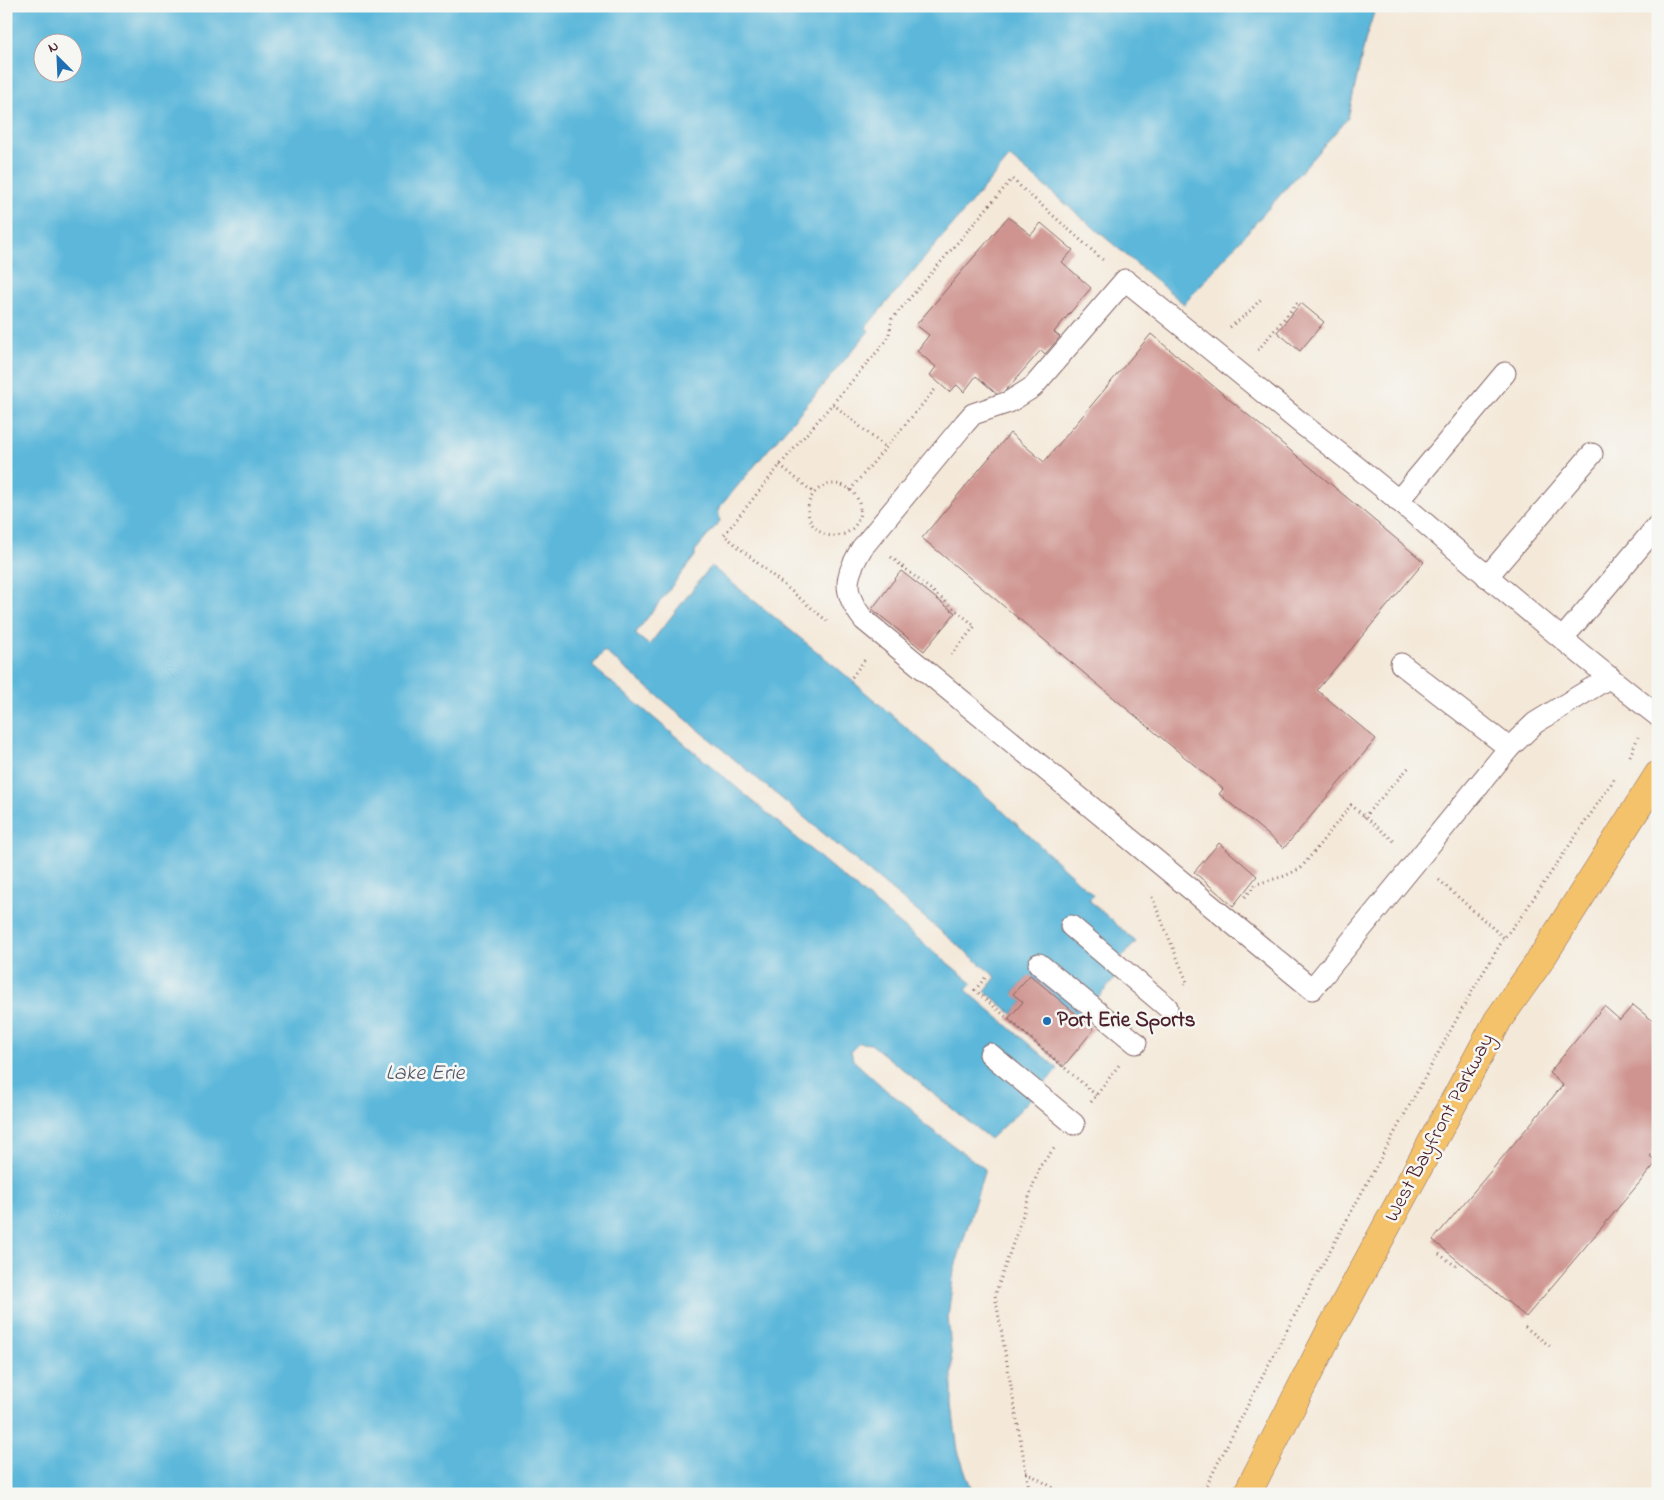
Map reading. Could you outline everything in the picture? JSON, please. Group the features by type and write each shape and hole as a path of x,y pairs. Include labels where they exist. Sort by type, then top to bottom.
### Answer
{"highway":[{"name":"West Bayfront Parkway","path":"1247,1494 1329,1333 1498,1020 1539,962 1658,775"}],"lane":[{"path":"1610,677 1535,723 1508,748 1312,989 864,620 854,607 847,582 862,548 965,423 974,414 1009,402 1033,387 1125,280 1398,501 1487,577 1658,716"},
{"path":"1398,501 1505,374"},
{"path":"1487,577 1592,454"},
{"path":"1563,638 1658,525"},
{"path":"1401,664 1508,748"},
{"path":"1071,926 1166,1007"},
{"path":"1039,964 1136,1043"},
{"path":"990,1054 1074,1124"}],"path":[{"path":"1229,328 1247,314 1261,299"},
{"path":"1257,351 1298,302"},
{"path":"850,490 937,387"},
{"path":"833,404 886,448"},
{"path":"780,465 814,493"},
{"path":"834,484 850,490 859,505 859,517 854,527 844,534 833,536 822,533 813,526 808,515 808,504 814,493 823,487 834,484"},
{"path":"890,557 975,626 951,654 952,661"},
{"path":"1364,817 1410,766"},
{"path":"1240,903 1256,884 1285,876 1301,868 1351,806 1397,844"},
{"path":"1433,875 1504,938"},
{"path":"985,978 975,990 1096,1095"},
{"path":"1439,1254 1456,1266"},
{"path":"1526,1327 1550,1346"},
{"path":"1026,1472 1057,1490"}],"water":[{"name":"Lake Erie","path":"6,6 1376,6 1365,41 1348,118 1184,304 1010,157 866,327 869,331 718,509 720,521 695,551 695,556 635,634 649,645 711,566 836,667 994,803 1093,895 1089,900 1136,942 1119,960 1120,973 1094,1002 1092,1014 1086,1023 1030,975 1013,993 1023,1002 1012,1014 985,991 996,977 604,651 592,666 972,983 966,990 1058,1069 990,1139 871,1044 859,1043 851,1051 853,1060 887,1091 911,1108 924,1124 985,1169 954,1271 948,1316 952,1363 952,1407 958,1451 973,1494 6,1494"}],"building":[{"path":"1008,217 1031,235 1041,223 1073,250 1062,262 1091,288 1054,332 1060,337 1045,354 1041,350 1000,397 976,376 964,392 957,385 949,392 930,375 936,367 917,351 929,335 916,325"},
{"path":"1301,303 1324,322 1300,351 1277,332"},
{"path":"1151,334 1424,562 1317,690 1376,739 1284,848 1219,794 1223,789 922,538 1010,433 1044,462"},
{"path":"901,571 955,613 924,651 872,609"},
{"path":"1219,843 1257,876 1233,906 1194,872"},
{"name":"Port Erie Sports","path":"1030,975 1094,1029 1063,1067 1008,1019 1023,1002 1013,994"},
{"path":"1633,1005 1658,1025 1658,1147 1650,1156 1657,1162 1526,1317 1433,1240 1563,1085 1549,1073 1604,1006 1620,1020"}],"place":[{"name":"Port Erie Sports","path":"1047,1021"}]}
